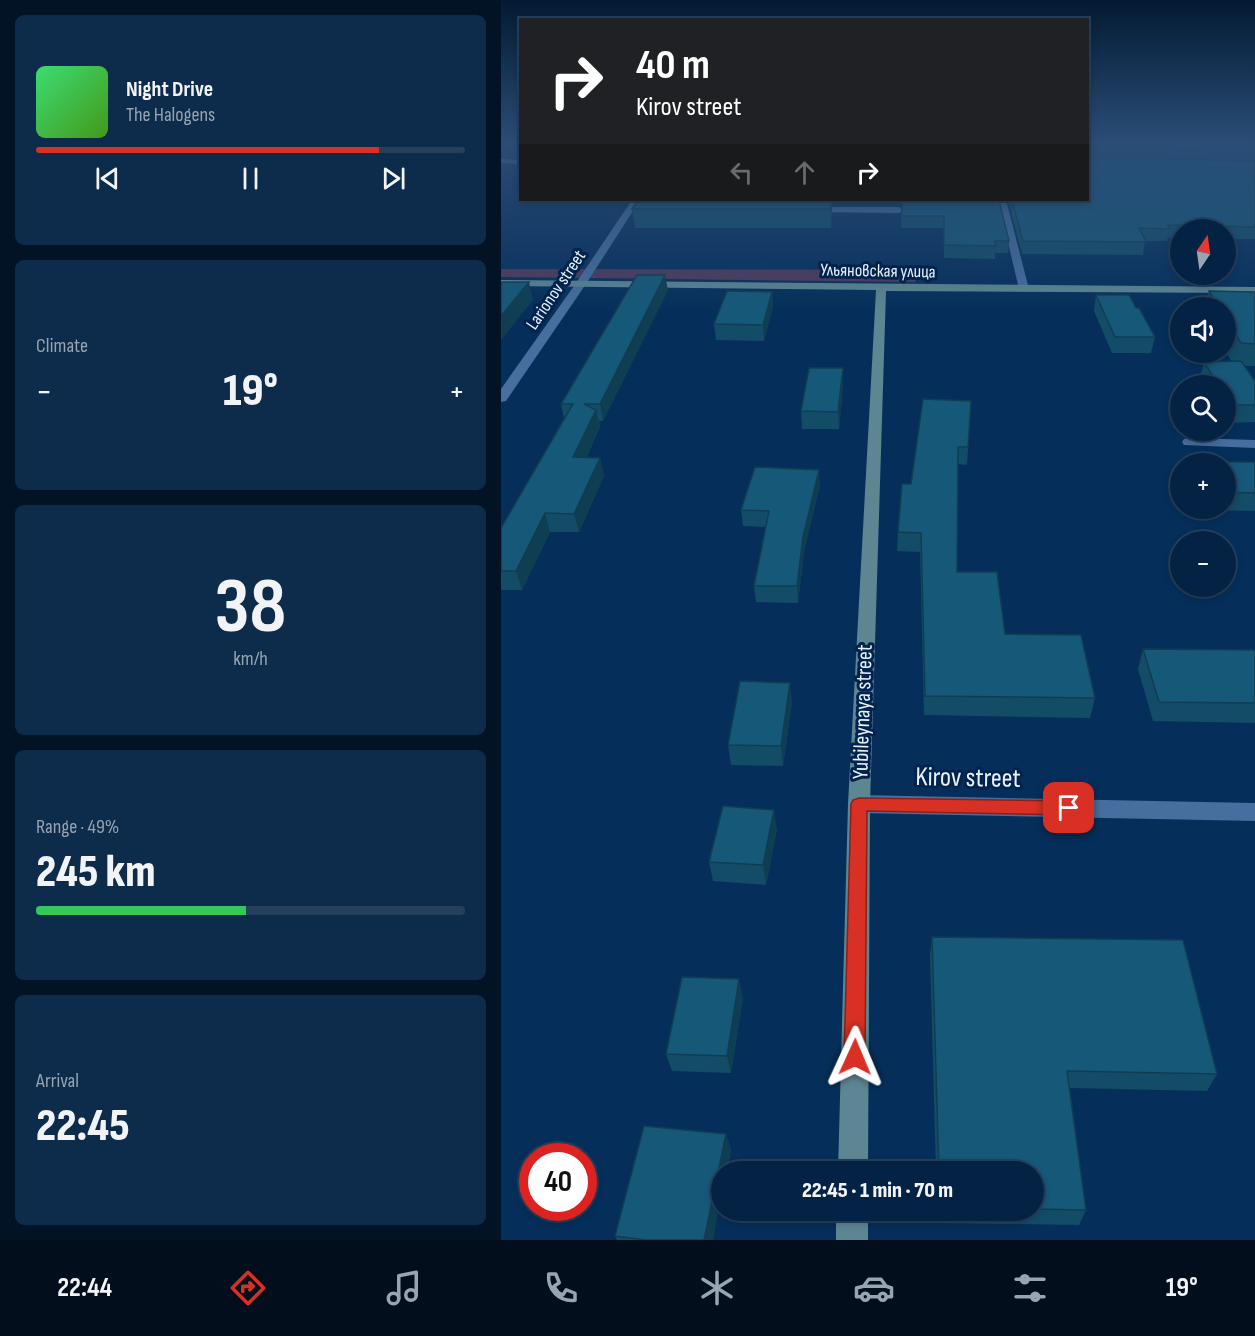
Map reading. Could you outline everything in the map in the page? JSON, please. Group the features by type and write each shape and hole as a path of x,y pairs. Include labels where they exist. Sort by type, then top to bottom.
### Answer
{"street":[{"path":"1002,201 1024,290"},
{"name":"Larionov street","path":"501,398 636,206"},
{"path":"794,209 899,210"},
{"name":"Ульяновская улица","path":"501,283 1024,290 1255,290"},
{"name":"Yubileynaya street","path":"853,1161 859,804 881,288"},
{"path":"1189,442 1255,444"},
{"name":"Kirov street","path":"859,804 1255,812"},
{"path":"852,1221 852,1240"}],"shaded area":[{"path":"501,269 922,270 915,282 501,277"}],"building":[{"path":"1089,198 1255,198 1255,227 1236,227 1236,219 1170,219 1170,225 1168,225 1170,229 1139,228 1146,242 1023,241 1012,201 1089,201"},
{"path":"637,201 831,201 830,209 632,209"},
{"path":"999,201 1009,241 995,241 996,246 944,245 944,216 902,216 902,202"},
{"path":"637,275 665,275 600,404 584,404 596,410 573,457 600,458 574,514 545,513 516,571 501,571 501,528 573,404 561,404"},
{"path":"501,282 529,282 501,316"},
{"path":"727,291 772,292 763,325 714,324"},
{"path":"1209,291 1255,292 1255,344 1241,343 1236,335 1236,297 1213,297"},
{"path":"1096,295 1129,295 1155,337 1115,337"},
{"path":"1241,361 1255,381 1255,405 1236,405 1236,375 1212,375 1205,363 1236,363"},
{"path":"809,368 843,368 838,412 801,411"},
{"path":"923,399 971,401 968,447 958,447 957,572 997,572 1005,634 1081,635 1095,698 925,696 921,533 898,532 902,484 911,484"},
{"path":"1236,462 1255,462 1255,493 1236,492"},
{"path":"755,467 819,470 803,537 797,586 754,586 769,511 741,510"},
{"path":"1143,649 1255,650 1255,703 1159,702"},
{"path":"740,681 790,683 781,746 728,745"},
{"path":"723,806 774,810 763,865 709,862"},
{"path":"932,937 1183,940 1217,1074 1067,1071 1086,1210 1044,1209 1044,1161 939,1161"},
{"path":"682,977 739,979 727,1056 666,1054"},
{"path":"644,1126 726,1134 720,1161 711,1161 711,1206 704,1240 646,1240 615,1236"}],"route":[{"path":"855,1057 859,804 1069,808"}]}
